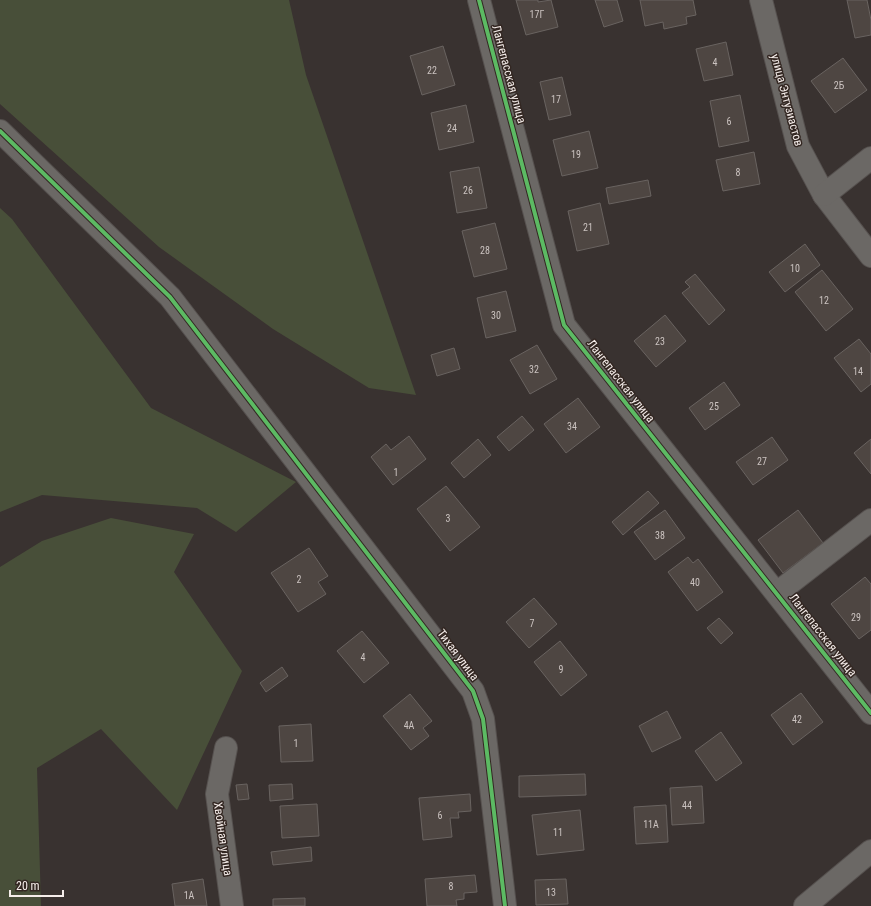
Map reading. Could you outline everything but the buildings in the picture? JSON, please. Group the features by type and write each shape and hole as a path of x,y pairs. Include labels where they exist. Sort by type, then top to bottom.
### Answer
{"street":[{"name":"Лангепасская улица","path":"479,0 564,325 871,713"},
{"name":"улица Энтузиастов","path":"761,0 798,146 824,195 871,256"},
{"name":"Тихая улица","path":"0,131 170,297 309,476 472,691 483,720 505,906"},
{"path":"824,195 871,158"},
{"path":"777,593 871,520"},
{"name":"Хвойная улица","path":"226,748 217,794 232,906"},
{"path":"805,906 871,851"}],"green space":[{"path":"0,0 289,0 306,75 416,395 369,388 273,329 159,247 0,104"},
{"path":"0,208 12,219 151,408 296,482 236,532 197,508 42,495 0,512"},
{"path":"111,518 194,534 174,572 242,671 177,810 101,729 37,768 41,906 0,906 0,567 42,541"}],"cycle path":[{"path":"479,0 564,325 871,713"},
{"path":"0,131 170,297 473,691 483,719 505,906"}]}
